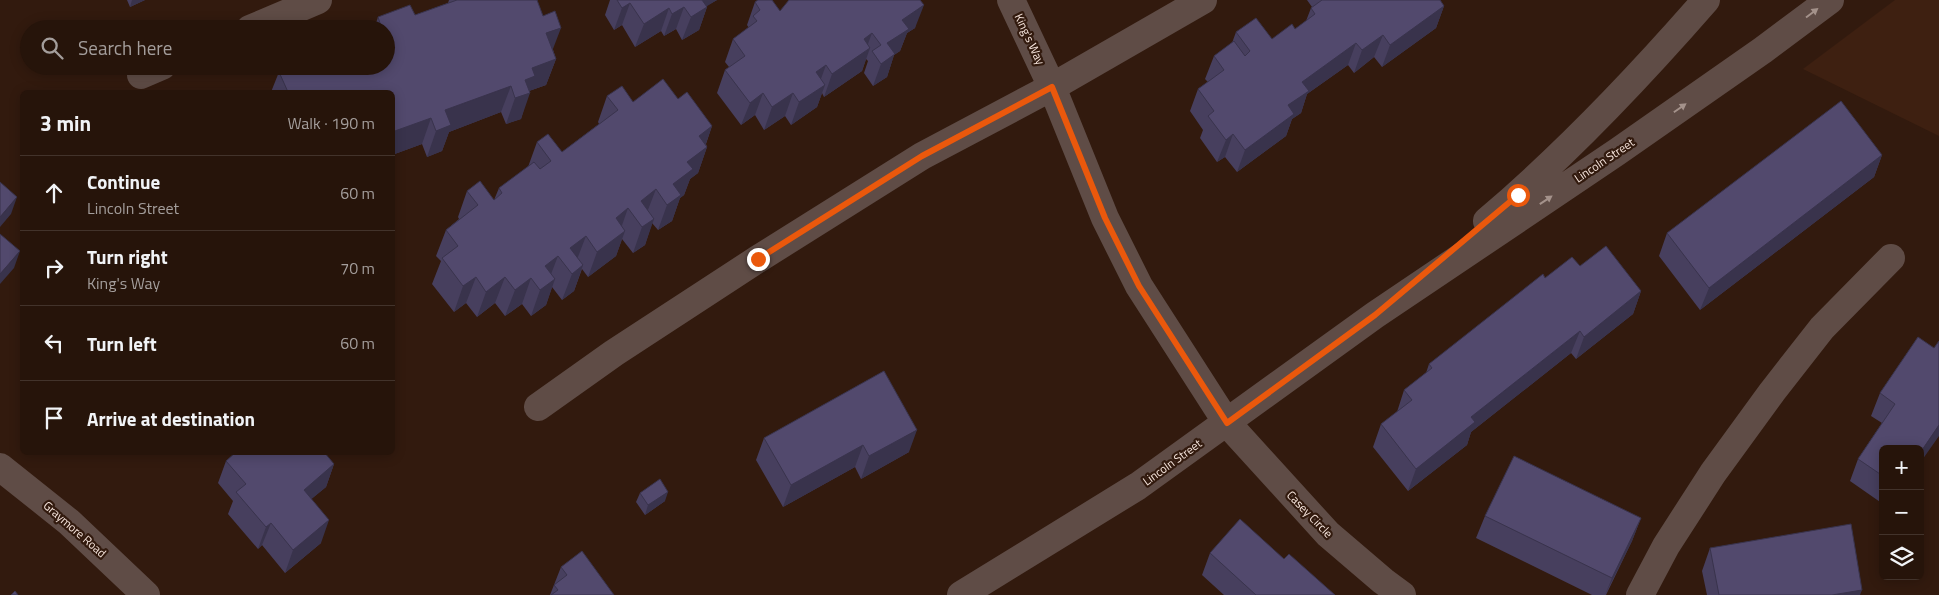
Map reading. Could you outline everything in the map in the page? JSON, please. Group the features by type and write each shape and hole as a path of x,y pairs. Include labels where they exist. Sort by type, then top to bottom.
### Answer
{"street":[{"path":"271,20 318,0"},
{"name":"King's Way","path":"1012,0 1052,87 1105,218 1139,286 1227,423"},
{"path":"538,407 614,353 913,161 1052,87 1203,0"},
{"name":"Lincoln Street","path":"1375,315 1518,195 1642,72 1706,0"},
{"name":"Lincoln Street","path":"961,595 1138,486 1375,315 1618,152 1763,50 1830,0"},
{"path":"1640,595 1666,546 1707,482 1772,392 1822,328 1891,258"},
{"name":"Casey Circle","path":"1227,423 1328,534 1402,595"},
{"name":"Graymore Road","path":"0,467 69,522 146,595"}],"shaded area":[{"path":"1895,0 1939,0 1939,136 1803,69"}],"building":[{"path":"457,0 537,0 543,16 555,11 561,28 546,33 556,59 532,68 535,76 525,80 530,93 515,98 511,86 445,110 451,125 436,131 431,118 395,131 395,90 287,90 280,75 395,75 395,20 379,20 378,17 410,5 415,15"},
{"path":"617,0 702,0 707,7 691,17 684,7 672,14 669,8 644,24 630,3 622,8"},
{"path":"758,0 772,0 780,11 789,0 920,0 924,5 902,20 909,29 887,43 895,54 881,64 872,51 881,45 872,33 864,39 870,48 832,74 826,65 816,72 825,85 799,102 793,93 772,107 763,93 750,103 725,70 745,56 733,39 757,21 753,16 760,10 755,2"},
{"path":"1322,0 1440,0 1444,6 1390,45 1383,35 1362,50 1356,43 1302,82 1309,91 1288,105 1294,114 1245,150 1233,134 1226,140 1208,116 1214,111 1198,89 1224,70 1214,56 1234,41 1245,56 1250,51 1236,32 1256,18 1272,39 1292,24 1295,29 1315,14 1311,8"},
{"path":"663,79 678,99 687,92 712,126 699,136 707,147 687,162 693,169 673,184 681,195 667,205 656,189 641,201 654,219 642,227 628,208 616,218 625,231 597,252 586,236 570,248 583,265 572,274 558,256 545,266 555,279 540,290 531,278 515,290 505,277 486,292 476,277 463,286 442,258 458,246 446,230 478,205 467,191 480,181 494,200 502,193 499,188 534,162 540,169 551,161 537,142 548,134 562,152 618,110 607,96 622,86 633,102"},
{"path":"1841,101 1882,155 1709,288 1667,233"},
{"path":"0,182 17,197 0,217"},
{"path":"0,234 20,251 0,274"},
{"path":"1606,246 1641,291 1584,337 1580,331 1471,417 1475,422 1416,469 1381,424 1412,400 1404,390 1432,368 1429,364 1543,274 1545,278 1572,257 1580,266"},
{"path":"1918,337 1934,348 1939,341 1939,425 1924,447 1924,445 1879,445 1879,473 1858,459 1895,404 1880,393"},
{"path":"884,371 917,430 869,456 863,445 791,485 764,438"},
{"path":"233,455 326,455 334,464 304,490 329,520 293,550 271,523 266,527 236,492 246,484 226,461"},
{"path":"1514,456 1641,518 1612,578 1485,516"},
{"path":"660,479 668,492 648,505 640,493"},
{"path":"1240,519 1284,559 1289,554 1335,595 1256,595 1210,553"},
{"path":"1851,524 1862,590 1832,595 1719,595 1710,548"},
{"path":"582,551 614,595 551,595 558,590 554,585 567,575 561,567"}],"route":[{"path":"758,259 922,156 1052,87 1105,218 1139,286 1227,423 1375,315 1518,195"}]}
